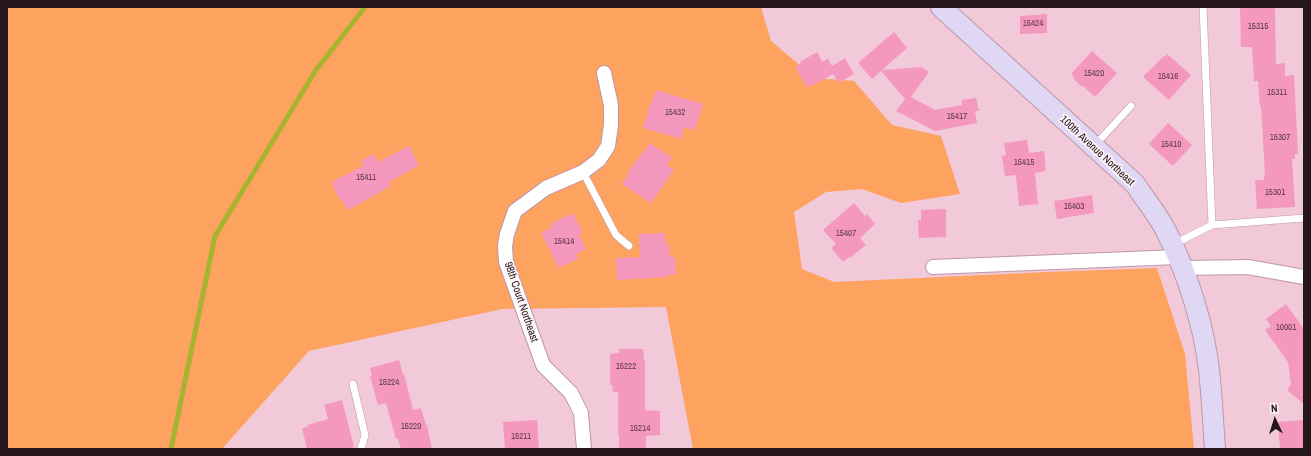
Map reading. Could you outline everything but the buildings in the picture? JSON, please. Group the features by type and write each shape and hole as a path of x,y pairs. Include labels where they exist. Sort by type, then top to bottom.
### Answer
{"main road":[{"name":"100th Avenue Northeast","path":"942,7 1135,184 1168,234 1178,257 1201,326 1209,369 1215,449"}],"street":[{"name":"98th Court Northeast","path":"584,449 581,413 571,393 543,365 506,262 505,246 507,234 515,211 546,188 582,172 599,160 608,146 612,125 611,105 604,73"},
{"path":"933,267 1178,257 1304,277"}],"lane":[{"path":"1203,7 1212,225"},
{"path":"1094,147 1131,106"},
{"path":"582,172 616,234 629,246"},
{"path":"1178,257 1212,225 1304,218"},
{"path":"353,384 364,435 361,449"}],"shaded area":[{"path":"7,7 761,7 771,41 815,78 854,81 892,125 941,136 960,194 901,203 862,189 826,192 794,212 802,269 834,282 1157,268 1185,354 1194,449 693,449 666,307 502,309 309,351 222,449 7,449"}],"waterway":[{"path":"171,449 215,236 316,70 365,7"}]}
